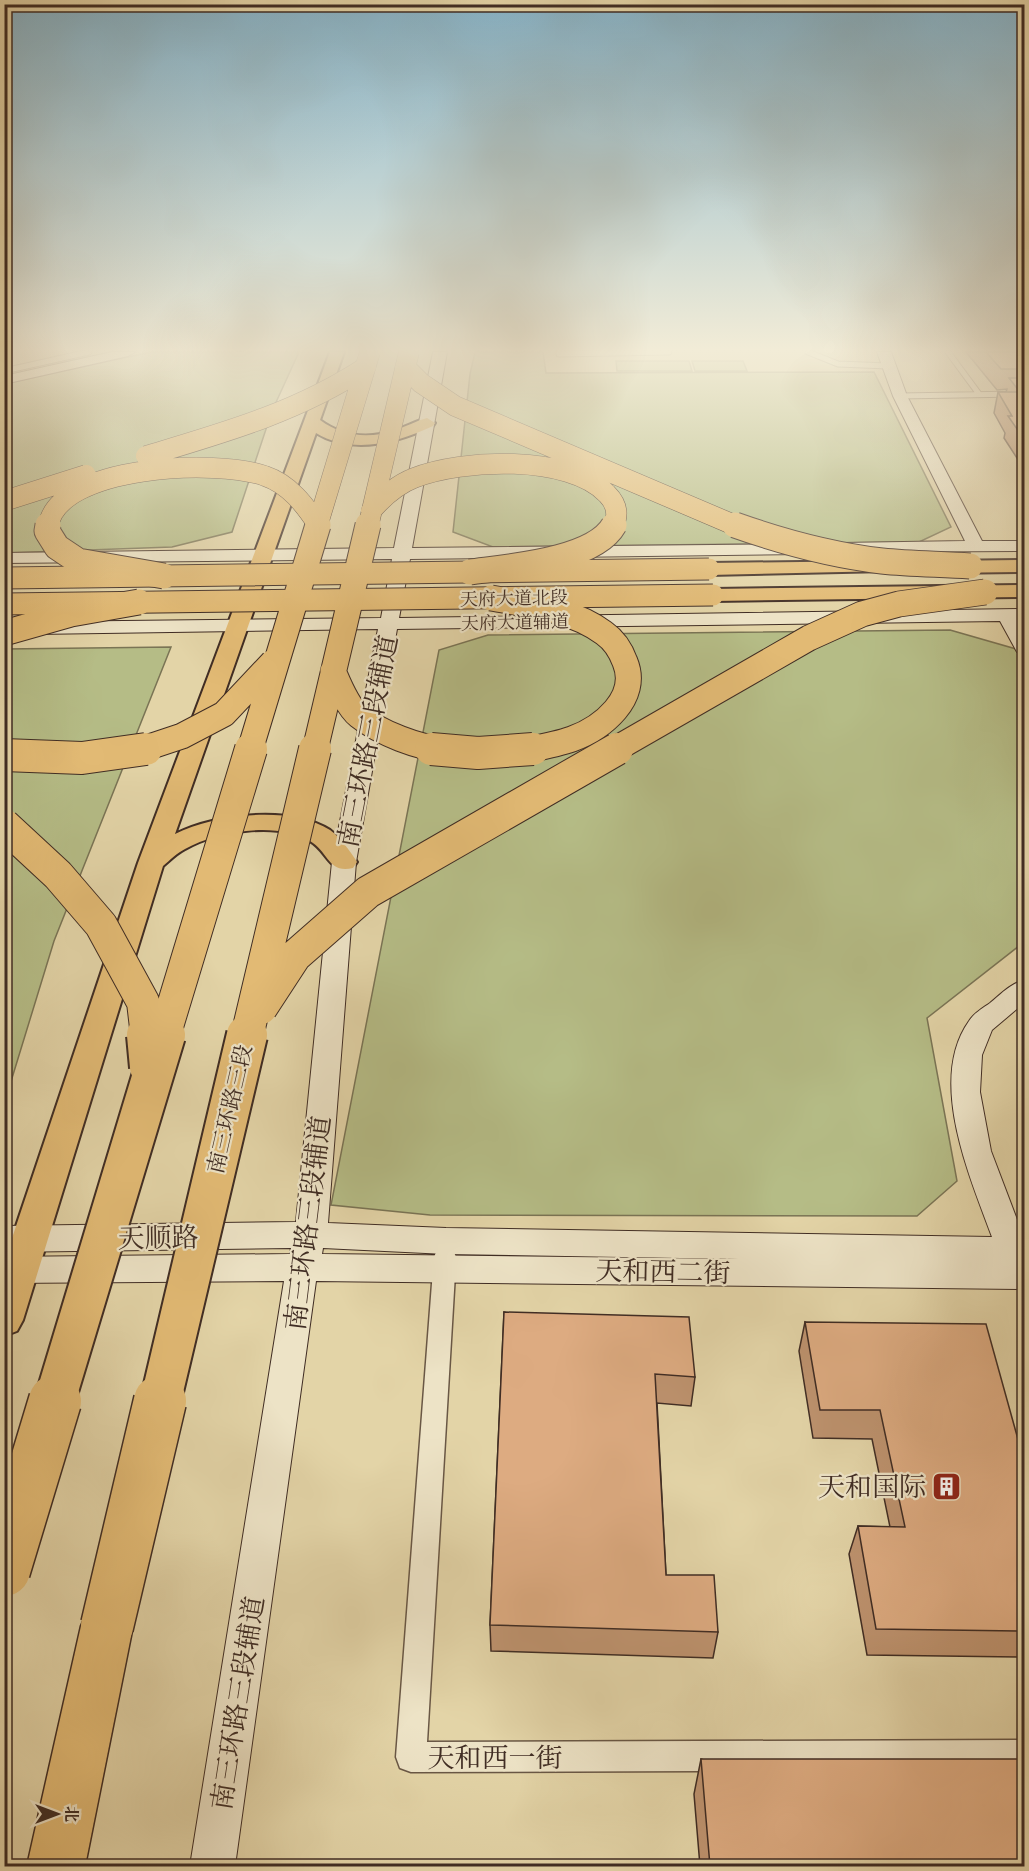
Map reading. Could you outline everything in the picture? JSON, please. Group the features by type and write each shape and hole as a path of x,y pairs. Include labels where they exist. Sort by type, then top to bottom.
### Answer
{"highway":[{"path":"4,501 200,439"},
{"path":"4,1570 344,439"},
{"name":"南三环路三段","path":"56,1866 107,1626 388,439"},
{"path":"533,439 739,527 782,542 835,554 883,561 973,556"},
{"path":"371,511 393,489 407,481 449,469 504,463 535,465 584,477 604,488 614,499 617,514 612,529 598,540 568,554 540,562 470,572"},
{"path":"164,576 78,561 57,547 47,531 49,516 62,501 90,485 119,476 187,466 219,467 263,475 278,482 295,493 318,525"},
{"path":"249,1027 295,956 368,892 809,638 862,614 899,604 985,592"},
{"path":"333,671 342,691 358,715 395,736 432,749 478,753 524,751 572,739 606,720 626,696 629,671 620,650 604,633 573,616 537,606 491,598"},
{"path":"4,633 78,611 139,602"},
{"path":"4,755 51,760 100,758 147,750 184,737 228,711 279,657"},
{"path":"4,825 58,875 101,926 143,1002 152,1080"}],"main road":[{"path":"4,1320 17,1239 306,439"},
{"name":"天府大道北段","path":"4,578 470,572 973,556 1024,566"},
{"name":"天府大道北段","path":"4,603 1024,591"},
{"path":"151,863 176,843 210,828 252,824 283,825 314,832 330,843 344,862"}],"street":[{"name":"南三环路三段辅道","path":"212,1866 302,1267 311,1235 344,862 424,439"},
{"path":"920,439 973,556"},
{"path":"4,558 263,555 400,566 703,550 973,556 1024,546"},
{"path":"703,550 665,563 658,575 659,587 670,600 687,609 725,619"},
{"path":"4,566 17,579 16,587 4,603"},
{"path":"1015,615 1024,648"},
{"name":"天府大道辅道","path":"4,628 1015,615"},
{"path":"1022,1268 976,1150 966,1092 968,1055 980,1025 1024,989"},
{"name":"天顺路","path":"17,1239 311,1235"},
{"name":"天和西二街","path":"311,1235 445,1255"},
{"name":"天和西二街","path":"302,1267 445,1255 1022,1268"},
{"name":"天和西一街","path":"445,1255 411,1757 1024,1755"},
{"name":"天顺路","path":"13,1270 302,1267"}],"green space":[{"path":"4,439 263,439 232,532 172,547 5,553"},
{"path":"463,439 907,439 951,527 919,542 493,547 453,532"},
{"path":"950,630 1016,649 1024,666 1024,942 927,1018 957,1181 917,1216 430,1215 331,1205 439,650 488,635"},
{"path":"171,647 54,941 5,1101 5,649"}],"building":[{"path":"504,1312 689,1317 695,1377 655,1374 666,1575 714,1575 718,1632 490,1625"},
{"name":"天和国际","path":"805,1322 986,1324 1024,1461 1024,1631 876,1629 858,1526 905,1527 880,1410 820,1410"},
{"path":"701,1759 1024,1759 1024,1866 710,1866"}],"place":[{"name":"天和国际","path":"947,1486"}]}
